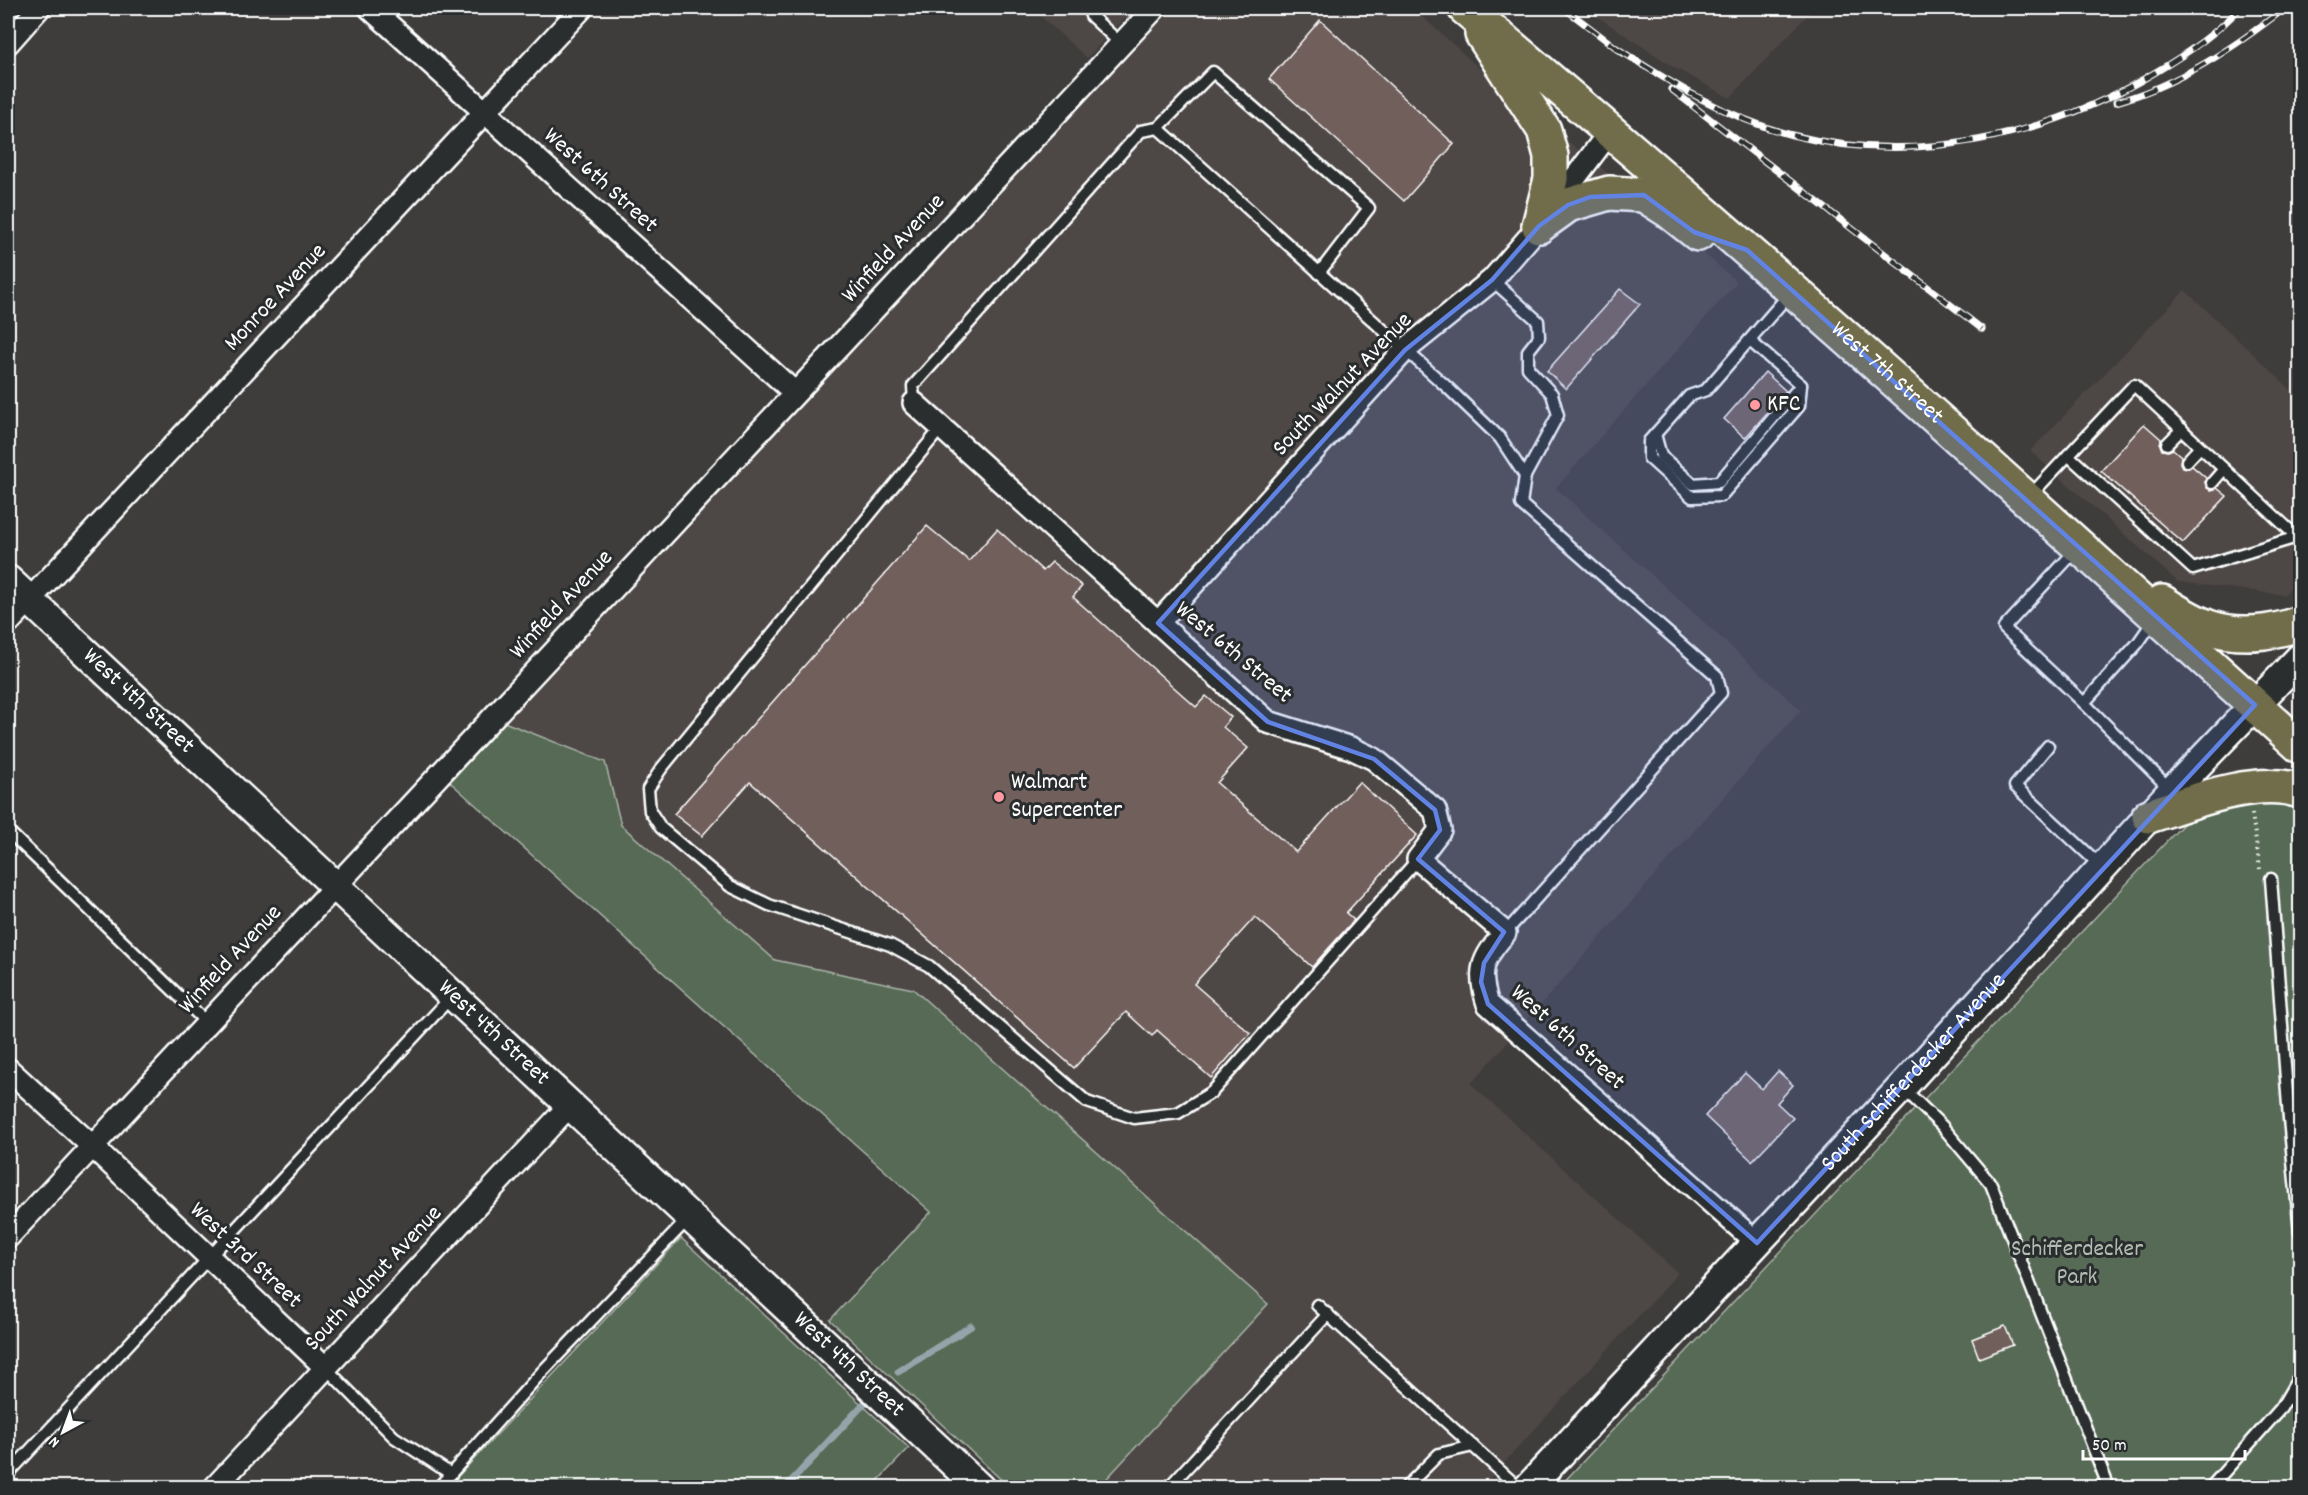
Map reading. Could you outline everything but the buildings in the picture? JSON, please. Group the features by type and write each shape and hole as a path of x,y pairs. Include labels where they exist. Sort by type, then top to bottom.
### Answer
{"main road":[{"name":"West 7th Street","path":"1465,8 1611,130 1747,250 2301,746"},
{"path":"1465,8 1544,130 1551,156 1551,179 1539,226"},
{"path":"1539,226 1568,205 1590,197 1609,193 1644,195 1669,211 1694,232 1716,243 1747,250"},
{"path":"2125,588 2150,594 2198,624 2221,632 2243,634 2273,631 2301,622"},
{"path":"2149,816 2180,805 2254,787 2289,788 2301,791"}],"street":[{"path":"8,43 39,8"},
{"name":"West 6th Street","path":"370,8 795,393"},
{"name":"Monroe Avenue","path":"8,623 582,8"},
{"name":"Winfield Avenue","path":"8,1237 1155,8"},
{"name":"South Walnut Avenue","path":"1158,623 1405,350 1492,280 1539,226 1611,130"},
{"name":"West 6th Street","path":"914,403 1268,723 1351,748 1374,759 1435,810 1440,830 1418,859"},
{"name":"West 4th Street","path":"8,580 980,1488"},
{"name":"South Schifferdecker Avenue","path":"1528,1488 1757,1244 2172,791 2301,658"},
{"path":"1418,859 1505,933"},
{"name":"West 6th Street","path":"1505,933 1484,963 1481,982 1488,1004 1757,1244"},
{"name":"West 3rd Street","path":"8,1069 326,1368"},
{"name":"South Walnut Avenue","path":"214,1488 570,1105"}],"lane":[{"path":"1089,8 1091,16 1121,44"},
{"path":"914,403 913,386 1141,131 1158,128 1213,72 1369,208 1319,273"},
{"path":"1158,128 1500,438 1525,476"},
{"path":"1492,280 1538,321 1539,337 1527,351 1528,368 1552,394 1558,415 1525,476 1521,504 1717,676 1721,693 1505,933"},
{"path":"1749,340 1801,385 1799,406 1721,496 1692,498 1649,458 1649,441 1689,396 1706,390 1749,340 1792,290"},
{"path":"2026,499 2134,385 2299,535"},
{"path":"941,428 661,769 648,789 650,811 661,828 730,886 769,905 890,945 929,966 1087,1102 1134,1118 1178,1113 1212,1092 1418,859"},
{"path":"2167,444 2181,429"},
{"path":"2187,461 2200,447"},
{"path":"2068,455 2141,513 2165,535 2193,568 2299,535"},
{"path":"2212,483 2224,469"},
{"path":"2079,547 2004,628 2084,703 2172,791"},
{"path":"2084,703 2138,643 2156,617"},
{"path":"2048,746 2015,786 2103,867"},
{"path":"8,831 207,1023"},
{"path":"2271,879 2288,1107 2301,1232"},
{"path":"8,1474 453,995"},
{"path":"1902,1087 1942,1126 1991,1184 2109,1488"},
{"path":"438,1488 541,1373 690,1217"},
{"path":"1317,1305 1519,1488"},
{"path":"1168,1488 1328,1314"},
{"name":"West 3rd Street","path":"326,1368 394,1437 451,1474"},
{"path":"2210,1488 2281,1408 2301,1375"},
{"path":"1405,1488 1439,1454 1473,1446"}],"path":[{"path":"2252,807 2260,872 2271,879"}],"highlighted area":[{"path":"1644,195 1694,232 1747,250 2255,705 1757,1243 1488,1004 1481,982 1484,963 1504,932 1418,859 1440,830 1435,810 1374,759 1268,722 1158,623 1405,350 1492,280 1539,226 1568,205 1590,197"}],"shaded area":[{"path":"1031,8 1134,8 1087,58"},
{"path":"1171,8 1413,8 1498,85 1666,220 1737,282 1556,488 1801,710 1471,1084 1678,1273 1482,1487 1099,1487 1268,1304 913,989 775,960 621,825 605,762 504,722"},
{"path":"1584,8 1814,8 1730,98 1675,68"},
{"path":"2185,290 2300,398 2300,577 2284,595 2178,582 2030,451"}],"green space":[{"path":"504,722 605,762 621,825 775,960 913,989 1268,1304 1099,1487 1009,1487 830,1320 931,1212 450,782"},
{"name":"Schifferdecker Park","path":"2300,800 2300,1487 1558,1488 2185,822 2227,807"},
{"path":"681,1238 909,1448 872,1487 448,1487"}],"waterway":[{"path":"898,1372 971,1326"},
{"path":"785,1488 872,1395"}],"railway":[{"path":"1564,8 1623,53"},
{"path":"1618,49 1659,75 1723,110 1769,128 1838,144 1885,147 1932,146 1979,140 2025,129 2070,114 2113,95 2189,51 2221,27 2240,8"},
{"path":"2116,102 2162,86 2184,75 2246,37 2285,8"},
{"path":"1671,89 1982,329"}],"place":[{"name":"KFC","path":"1755,405"},
{"name":"Walmart Supercenter","path":"999,797"}]}
